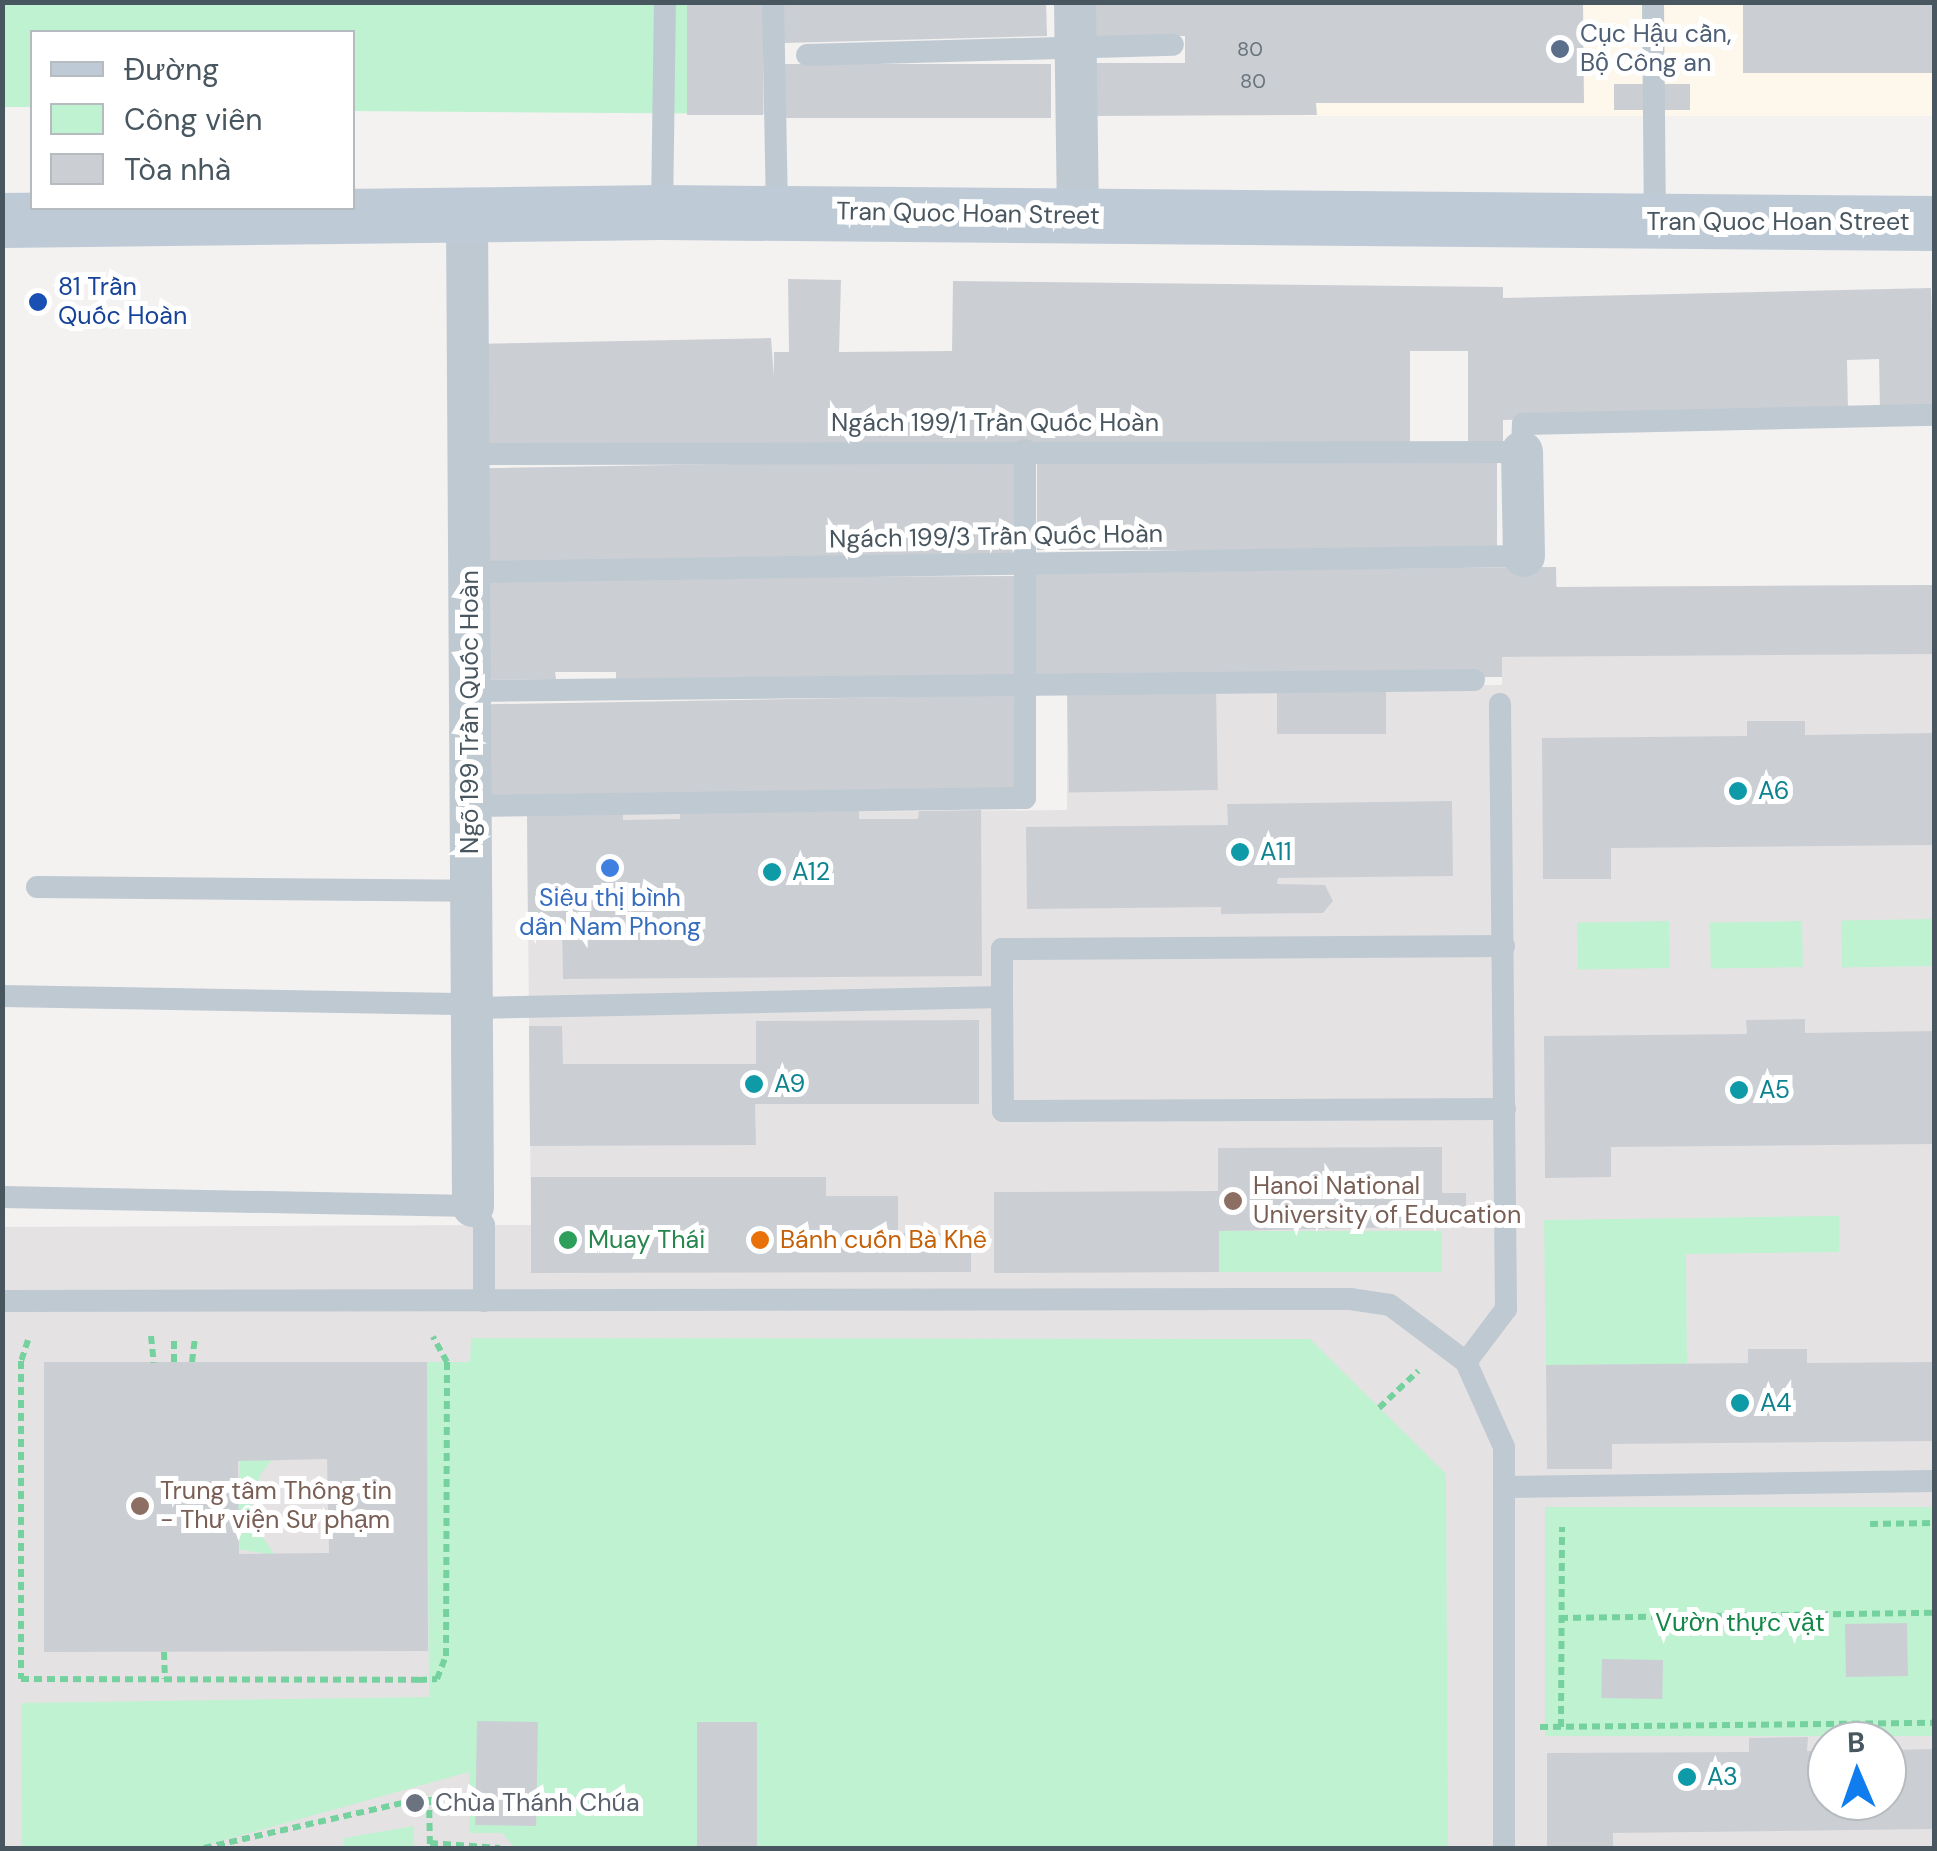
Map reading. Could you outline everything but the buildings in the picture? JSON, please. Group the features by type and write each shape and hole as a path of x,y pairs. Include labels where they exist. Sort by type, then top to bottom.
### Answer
{"street":[{"path":"1075,2 1078,216"},
{"name":"Tran Quoc Hoan Street","path":"2,220 776,212 1934,223"},
{"name":"Ngõ 199 Trần Quốc Hoàn","path":"466,218 474,1206"},
{"path":"1522,452 1524,556"}],"lane":[{"path":"662,212 665,2"},
{"path":"773,2 776,212"},
{"path":"1653,2 1655,222"},
{"path":"808,56 1174,45"},
{"path":"1522,452 1523,424 1934,415"},
{"path":"471,806 1025,798 1026,450"},
{"name":"Ngách 199/1 Trần Quốc Hoàn","path":"468,454 1522,452"},
{"name":"Ngách 199/3 Trần Quốc Hoàn","path":"469,572 1524,556"},
{"path":"470,691 1474,680"},
{"path":"1466,1362 1506,1309 1500,704"},
{"path":"38,887 471,892"},
{"path":"1504,946 1002,949 1002,1112 1505,1109"},
{"path":"2,996 472,1006 1002,997"},
{"path":"2,1197 474,1206 484,1225 484,1300"},
{"path":"2,1301 1350,1299 1390,1305 1466,1362 1504,1447 1504,1848"},
{"path":"1504,1486 1934,1481"}],"path":[{"path":"137,1331 150,1334 154,1363"},
{"path":"192,1362 195,1338 204,1332"},
{"path":"32,1335 21,1360 21,1679 419,1680 444,1671 447,1362 429,1334"},
{"path":"1379,1408 1446,1344"},
{"path":"1855,1524 1934,1523"},
{"path":"1578,1527 1558,1527 1560,1726 1934,1722"},
{"path":"1560,1618 1934,1613"},
{"path":"164,1652 165,1679"},
{"path":"204,1848 429,1797 430,1846 500,1848"}],"shaded area":[{"name":"Cục Hậu cần, Bộ Công an","path":"1185,3 1934,3 1934,116 1185,116"},
{"name":"Hanoi National University of Education","path":"1502,567 1556,567 1557,587 1934,585 1934,1848 3,1848 2,1227 531,1225 527,814 1067,810 1067,687 1502,685"}],"green space":[{"path":"3,3 763,3 764,114 355,111 355,30 30,30 30,107 3,107"},
{"path":"1933,919 1934,966 1842,968 1841,921"},
{"path":"1669,921 1670,968 1578,970 1577,923"},
{"path":"1802,921 1803,967 1711,969 1710,923"},
{"path":"1839,1216 1839,1252 1686,1254 1687,1364 1546,1365 1544,1220"},
{"path":"1219,1231 1442,1231 1442,1272 1219,1272"},
{"path":"471,1338 1310,1339 1446,1474 1448,1848 515,1848 502,1833 469,1833 469,1772 195,1848 22,1848 21,1703 429,1697 427,1362 470,1362"},
{"path":"240,1459 273,1459 261,1473 251,1508 254,1525 275,1555 236,1549"},
{"name":"Vườn thực vật","path":"1545,1507 1934,1507 1934,1736 1907,1736 1907,1721 1807,1721 1807,1736 1545,1736"},
{"path":"414,1826 414,1848 343,1848 344,1838"}],"place":[{"name":"Cục Hậu cần, Bộ Công an","path":"1560,49"},
{"name":"81 Trần Quốc Hoàn","path":"38,302"},
{"name":"A6","path":"1738,791"},
{"name":"A11","path":"1240,852"},
{"name":"Siêu thị bình dân Nam Phong","path":"610,868"},
{"name":"A12","path":"772,872"},
{"name":"A9","path":"754,1084"},
{"name":"A5","path":"1739,1090"},
{"name":"Hanoi National University of Education","path":"1233,1201"},
{"name":"Muay Thái","path":"568,1240"},
{"name":"Bánh cuốn Bà Khê","path":"760,1240"},
{"name":"A4","path":"1740,1403"},
{"name":"Trung tâm Thông tin - Thư viện Sư phạm","path":"140,1506"},
{"name":"A3","path":"1687,1777"},
{"name":"Chùa Thánh Chúa","path":"415,1803"}]}
